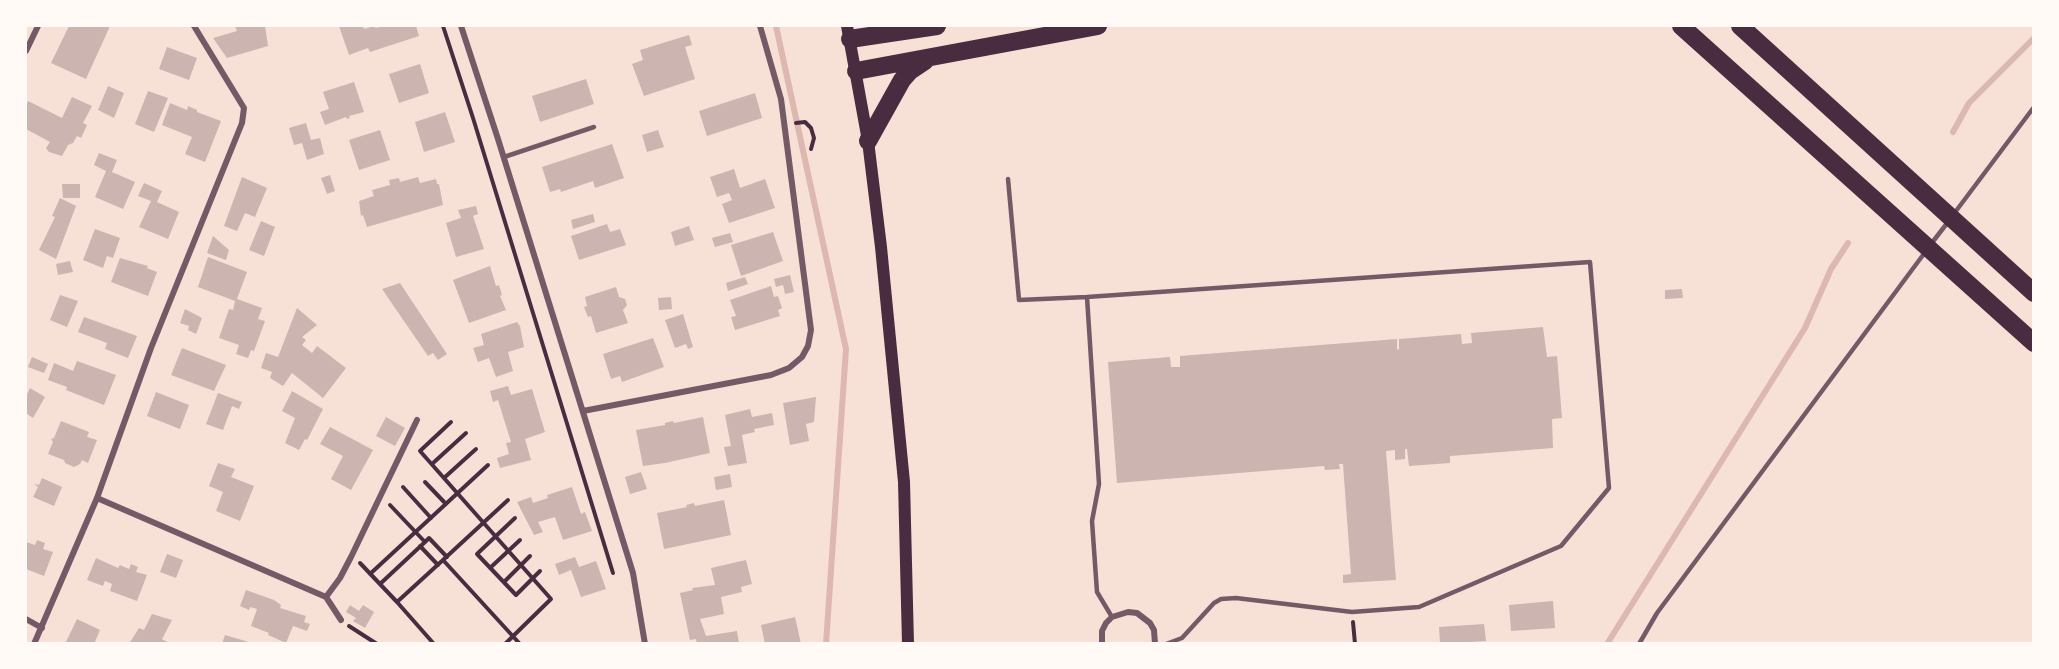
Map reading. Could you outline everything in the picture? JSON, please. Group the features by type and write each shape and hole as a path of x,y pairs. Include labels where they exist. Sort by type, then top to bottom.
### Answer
{"highway":[{"path":"848,32 937,26"},
{"path":"856,71 1098,26"},
{"path":"1670,26 1730,68"},
{"path":"1681,26 2034,343"},
{"path":"1740,26 2034,293"},
{"path":"868,141 902,80 910,71 932,57"}],"main road":[{"path":"848,32 868,141 881,247 904,482 908,644"}],"street":[{"path":"34,644 97,498 151,348 242,123 244,108 194,26"},
{"path":"460,26 504,157 633,573 645,644"},
{"path":"583,411 771,375 789,368 802,357 808,346 811,330 781,99 760,26"},
{"path":"26,51 35,27"},
{"path":"326,597 340,578 351,557 417,420"},
{"path":"97,498 326,597 341,620"},
{"path":"1102,644 1102,631 1112,617 1128,612 1144,617 1154,630 1155,644"},
{"path":"26,619 42,628"}],"lane":[{"path":"1639,644 1657,613 2034,107"},
{"path":"504,157 594,128"},
{"path":"1008,179 1019,300 1590,262 1609,488 1561,546 1419,607 1352,612 1221,598 1182,638 1166,644"},
{"path":"1087,297 1099,484 1092,521 1095,567 1097,592 1112,617"}],"path":[{"path":"443,26 474,118 613,573"},
{"path":"800,123 805,122 811,128 814,138 811,149"},
{"path":"451,422 420,450 551,599 505,644"},
{"path":"432,464 466,433"},
{"path":"444,478 476,449"},
{"path":"370,574 488,465"},
{"path":"425,482 446,504"},
{"path":"403,488 431,518"},
{"path":"379,498 387,502 425,542"},
{"path":"397,602 508,500"},
{"path":"515,518 477,554 516,595 540,571"},
{"path":"379,584 429,538 520,644"},
{"path":"490,568 520,540"},
{"path":"420,546 438,565"},
{"path":"504,582 530,556"},
{"path":"351,557 357,560 434,644"},
{"path":"1352,612 1355,644"},
{"path":"341,620 377,644"}],"building":[{"path":"69,26 110,26 86,79 51,63"},
{"path":"235,26 265,26 268,46 227,58 213,38 237,31"},
{"path":"339,26 363,26 364,29 374,26 376,28 416,26 419,36 370,52 368,48 349,55"},
{"path":"689,35 692,45 685,47 695,79 644,96 632,64 643,60 640,50"},
{"path":"167,47 197,58 189,80 159,69"},
{"path":"420,64 429,93 399,103 389,74"},
{"path":"586,79 594,104 540,122 532,96"},
{"path":"354,82 364,112 325,125 320,112 329,109 323,92"},
{"path":"108,86 124,93 114,118 98,110"},
{"path":"148,91 168,98 154,132 135,124"},
{"path":"755,93 762,118 707,136 699,111"},
{"path":"72,97 92,106 83,123 87,125 81,138 77,136 62,156 49,152 46,148 50,142 26,129 26,106 28,101 62,118"},
{"path":"170,103 187,110 188,106 221,121 205,162 185,154 192,137 162,125"},
{"path":"445,112 455,142 424,152 415,122"},
{"path":"306,123 311,140 320,138 324,154 307,160 302,143 294,145 289,128"},
{"path":"380,130 390,160 359,170 349,140"},
{"path":"658,130 664,147 647,152 642,135"},
{"path":"612,144 624,178 595,188 593,181 561,192 560,189 550,192 542,167"},
{"path":"99,153 117,160 112,172 135,182 123,209 95,197 106,171 94,165"},
{"path":"734,169 740,188 765,179 775,208 729,223 722,204 732,200 729,193 717,197 710,177"},
{"path":"330,175 335,191 327,194 321,178"},
{"path":"242,177 267,188 255,217 245,213 237,231 224,226"},
{"path":"418,177 420,183 436,179 443,205 367,227 363,215 361,216 359,201 374,196 372,190 390,185 389,180 399,178 400,182"},
{"path":"144,183 162,191 157,202 179,212 168,239 139,227 151,201 138,196"},
{"path":"62,184 80,184 80,198 63,198"},
{"path":"60,198 76,206 56,259 39,250 55,217 52,216"},
{"path":"476,206 478,214 473,216 484,249 456,257 446,223 461,218 458,210"},
{"path":"593,214 595,222 573,229 571,220"},
{"path":"261,221 275,227 264,256 249,250"},
{"path":"607,224 610,232 620,229 626,245 579,260 571,236"},
{"path":"689,226 694,240 675,246 671,232"},
{"path":"95,229 120,238 113,258 107,256 103,268 83,260"},
{"path":"773,232 783,261 741,276 731,245"},
{"path":"730,233 733,242 715,247 712,238"},
{"path":"213,236 229,250 226,260 207,253"},
{"path":"208,257 247,272 237,299 262,308 258,319 265,321 254,351 251,350 248,358 236,354 239,345 219,338 229,309 233,310 235,301 198,287"},
{"path":"120,258 148,266 147,268 157,272 148,296 111,282"},
{"path":"70,261 73,272 58,275 56,264"},
{"path":"490,266 496,286 499,285 502,295 500,296 506,310 469,323 453,280"},
{"path":"790,275 794,292 785,294 783,285 776,287 774,279"},
{"path":"745,277 748,284 728,291 726,283"},
{"path":"400,283 447,354 438,360 433,353 428,356 382,289"},
{"path":"771,286 774,297 778,296 782,308 778,310 780,316 735,330 731,317 736,316 730,300"},
{"path":"616,287 619,297 625,299 627,305 623,310 628,323 596,333 591,316 588,317 584,307 587,306 585,297"},
{"path":"1682,289 1683,298 1665,299 1665,290"},
{"path":"60,295 78,301 67,327 50,320"},
{"path":"671,297 672,309 659,310 658,298"},
{"path":"297,308 317,325 302,337 306,340 302,345 312,353 317,346 346,368 323,398 292,373 283,386 270,378 272,372 261,368 266,353 278,357"},
{"path":"185,309 202,318 196,334 188,330 189,326 180,323"},
{"path":"683,314 693,347 688,349 686,344 675,348 665,320"},
{"path":"84,317 137,336 128,358 105,349 107,343 78,332"},
{"path":"517,322 520,326 524,347 508,352 513,371 496,377 489,358 478,362 473,348 484,345 481,334"},
{"path":"1543,327 1547,357 1557,356 1562,418 1552,419 1553,448 1450,456 1450,463 1409,466 1407,449 1405,449 1405,459 1395,460 1395,450 1386,451 1396,580 1343,583 1343,575 1351,574 1343,464 1339,464 1340,469 1325,470 1324,466 1117,483 1108,362 1170,357 1171,367 1180,367 1180,356 1397,339 1397,350 1399,339 1461,334 1462,344 1472,343 1471,333"},
{"path":"653,338 664,367 622,382 620,376 611,379 603,354"},
{"path":"182,348 226,365 214,391 171,375"},
{"path":"32,357 48,364 44,373 28,367"},
{"path":"77,361 116,375 104,405 48,380 54,363 73,371"},
{"path":"508,386 511,395 532,389 545,432 525,439 531,460 500,468 497,458 509,454 506,443 511,442 498,400 493,402 490,391"},
{"path":"30,388 45,397 33,418 26,413 26,396"},
{"path":"292,391 323,409 307,440 305,439 299,450 285,443 295,418 282,411"},
{"path":"156,392 189,405 180,429 147,416"},
{"path":"218,393 242,402 239,409 232,406 223,430 206,424"},
{"path":"816,397 814,422 806,424 809,441 790,445 783,403"},
{"path":"750,409 752,417 772,413 774,425 754,429 755,432 742,435 747,463 728,466 724,447 731,446 725,415"},
{"path":"386,417 405,428 395,446 376,436"},
{"path":"703,417 710,453 643,466 636,430"},
{"path":"61,421 89,432 87,437 97,440 88,463 82,460 74,467 48,454 53,442 51,439 54,438"},
{"path":"330,427 373,450 351,490 331,479 343,456 320,444"},
{"path":"218,463 235,469 231,477 254,486 240,521 216,511 223,492 209,486"},
{"path":"641,472 647,489 630,494 625,477"},
{"path":"730,474 732,487 716,490 714,477"},
{"path":"42,478 62,487 54,506 33,497 38,487 34,484 39,485"},
{"path":"572,487 581,514 585,512 592,531 563,540 555,517 538,522 543,532 534,535 517,502 531,497 533,503 548,498 547,495"},
{"path":"724,500 731,535 664,549 657,513 687,507 686,505 694,503 695,506"},
{"path":"37,540 45,543 43,549 53,552 44,576 26,569 26,542 35,545"},
{"path":"167,554 183,560 176,578 160,572"},
{"path":"575,557 579,567 596,561 606,589 581,597 571,570 559,575 555,564"},
{"path":"96,558 118,568 120,565 129,569 131,564 138,567 136,572 147,575 137,601 110,591 112,584 105,581 103,586 87,580"},
{"path":"746,560 752,584 741,587 742,592 721,597 724,614 700,619 706,636 737,631 739,644 697,644 696,639 690,640 680,593 693,590 692,588 715,585 711,568"},
{"path":"246,590 274,600 281,605 280,608 306,616 304,622 310,624 307,631 293,626 286,643 251,626 257,609 250,607 249,610 240,606"},
{"path":"1553,601 1555,628 1511,631 1509,605"},
{"path":"350,605 359,611 363,605 374,612 365,628 353,621 356,618 346,612"},
{"path":"152,614 172,620 162,639 167,642 166,644 129,644 139,628 144,630"},
{"path":"795,617 801,644 765,644 761,625"},
{"path":"77,619 100,630 94,644 65,644"},
{"path":"1484,624 1486,641 1440,644 1439,627"},
{"path":"225,635 252,643 252,644 222,644"}],"waterway":[{"path":"776,26 846,349 826,644"},
{"path":"1953,132 1969,103 2034,38"},
{"path":"1607,644 1805,328 1831,269 1848,243"}]}
